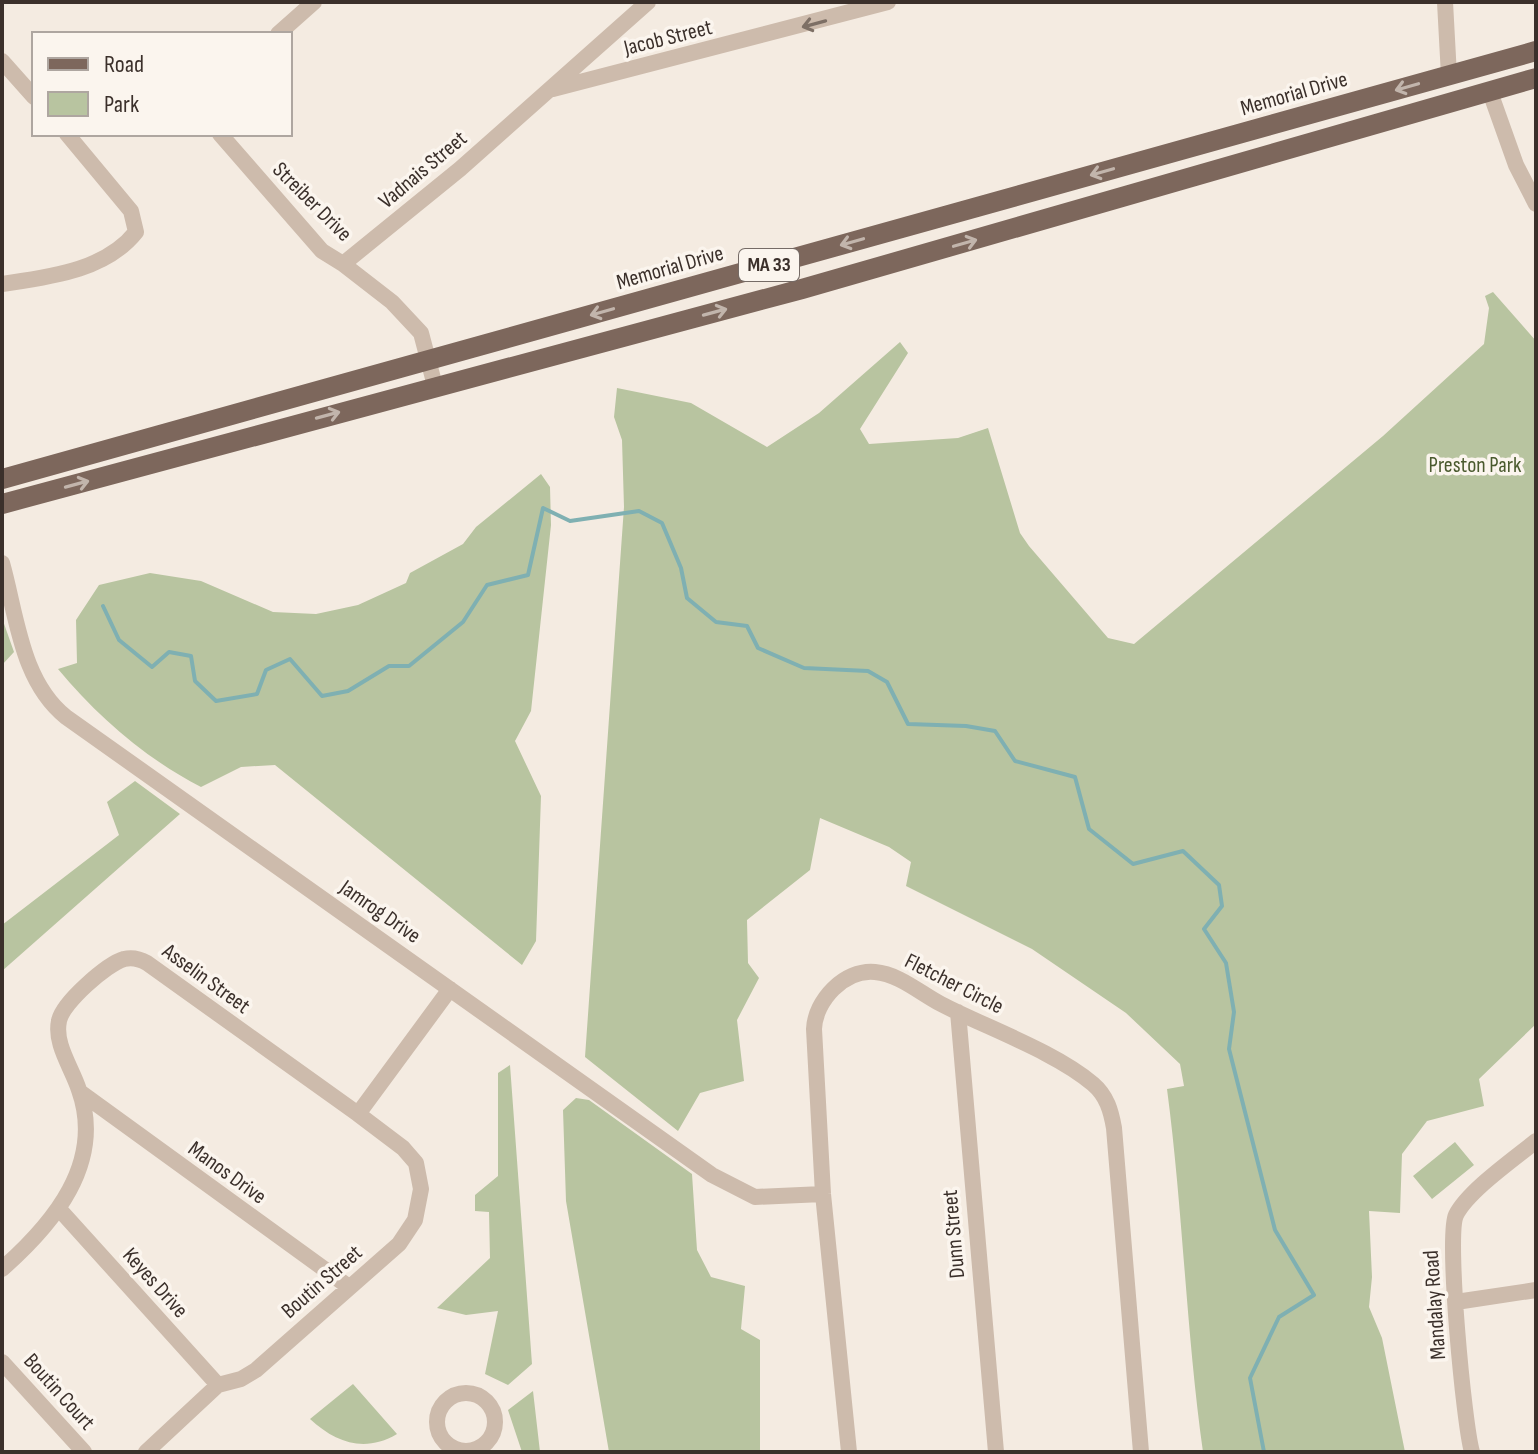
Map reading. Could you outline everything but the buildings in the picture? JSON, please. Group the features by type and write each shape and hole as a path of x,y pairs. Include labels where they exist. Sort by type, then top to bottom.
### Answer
{"main road":[{"name":"Memorial Drive","path":"2,479 1536,51"},
{"name":"MA 33","path":"2,504 802,289 1536,78"},
{"path":"1132,164 1145,192"}],"street":[{"path":"280,32 314,2"},
{"name":"Vadnais Street","path":"343,264 551,89 648,2"},
{"name":"Jacob Street","path":"551,89 888,2"},
{"path":"1445,2 1449,76"},
{"path":"2,61 32,95"},
{"path":"1490,92 1516,165 1536,204"},
{"path":"2,284 62,275 122,251 136,232 131,211 69,136"},
{"name":"Streiber Drive","path":"222,136 322,251 343,264"},
{"path":"343,264 392,302 421,333 435,386"},
{"name":"Jamrog Drive","path":"2,563 28,663 37,686 51,704 735,1189 764,1198 823,1194"},
{"name":"Asselin Street","path":"2,1269 60,1210 77,1177 83,1150 85,1113 60,1042 59,1018 75,995 123,959 136,958 358,1114"},
{"name":"Fletcher Circle","path":"849,1452 823,1194 814,1029 817,1011 823,1001 854,975 876,972 1083,1077 1108,1103 1114,1128 1141,1452"},
{"path":"358,1114 450,989"},
{"name":"Dunn Street","path":"958,1012 996,1452"},
{"name":"Manos Drive","path":"80,1092 349,1287"},
{"name":"Boutin Street","path":"146,1452 218,1385 241,1379 256,1370 404,1237 415,1220 421,1189 413,1158 358,1114"},
{"name":"Mandalay Road","path":"1472,1452 1456,1302 1452,1229 1456,1214 1536,1141"},
{"name":"Keyes Drive","path":"60,1210 218,1385"},
{"path":"1456,1302 1536,1290"},
{"name":"Boutin Court","path":"2,1362 84,1452"}],"green space":[{"name":"Preston Park","path":"1493,292 1536,341 1536,1024 1479,1079 1484,1106 1427,1121 1402,1154 1400,1213 1369,1211 1372,1277 1369,1307 1382,1338 1405,1452 1203,1452 1167,1089 1184,1086 1180,1064 1126,1013 1032,949 906,886 911,862 889,847 820,818 810,870 747,920 748,963 759,978 737,1020 744,1081 700,1093 678,1131 585,1057 624,507 622,440 614,417 617,388 691,403 767,447 819,413 900,342 908,353 860,429 869,444 958,438 988,428 1020,533 1108,638 1134,644 1383,436 1484,344 1489,308 1485,296"},
{"path":"541,474 550,487 551,525 531,711 515,741 541,796 536,941 522,965 275,765 241,767 201,787 142,750 89,704 58,669 77,663 76,620 99,585 150,573 201,581 273,612 316,614 358,605 406,583 410,573 463,544 476,527"},
{"path":"2,618 14,652 2,665"},
{"path":"135,781 180,814 2,971 2,925 119,835 107,802"},
{"path":"510,1065 532,1364 508,1385 485,1374 498,1311 466,1315 437,1308 490,1258 489,1212 475,1211 475,1195 498,1176 498,1073"},
{"path":"576,1098 589,1100 692,1174 697,1250 711,1277 745,1286 741,1329 760,1340 760,1452 609,1452 566,1201 563,1110"},
{"path":"1455,1142 1474,1165 1432,1199 1413,1176"},
{"path":"353,1384 397,1434 374,1443 351,1443 330,1434 310,1419"},
{"path":"533,1391 540,1452 522,1452 508,1410"}],"waterway":[{"path":"103,606 119,640 152,667 169,652 191,656 195,681 216,701 257,694 266,670 290,659 322,696 348,691 389,666 409,666 463,622 487,585 528,575 543,508 570,521 639,511 662,523 681,568 687,598 716,622 747,626 758,648 804,668 868,671 887,682 908,724 966,726 995,731 1015,761 1075,777 1089,829 1133,864 1183,851 1219,885 1222,906 1204,929 1226,963 1234,1012 1229,1049 1275,1230 1314,1295 1279,1317 1250,1378 1264,1452"}]}
